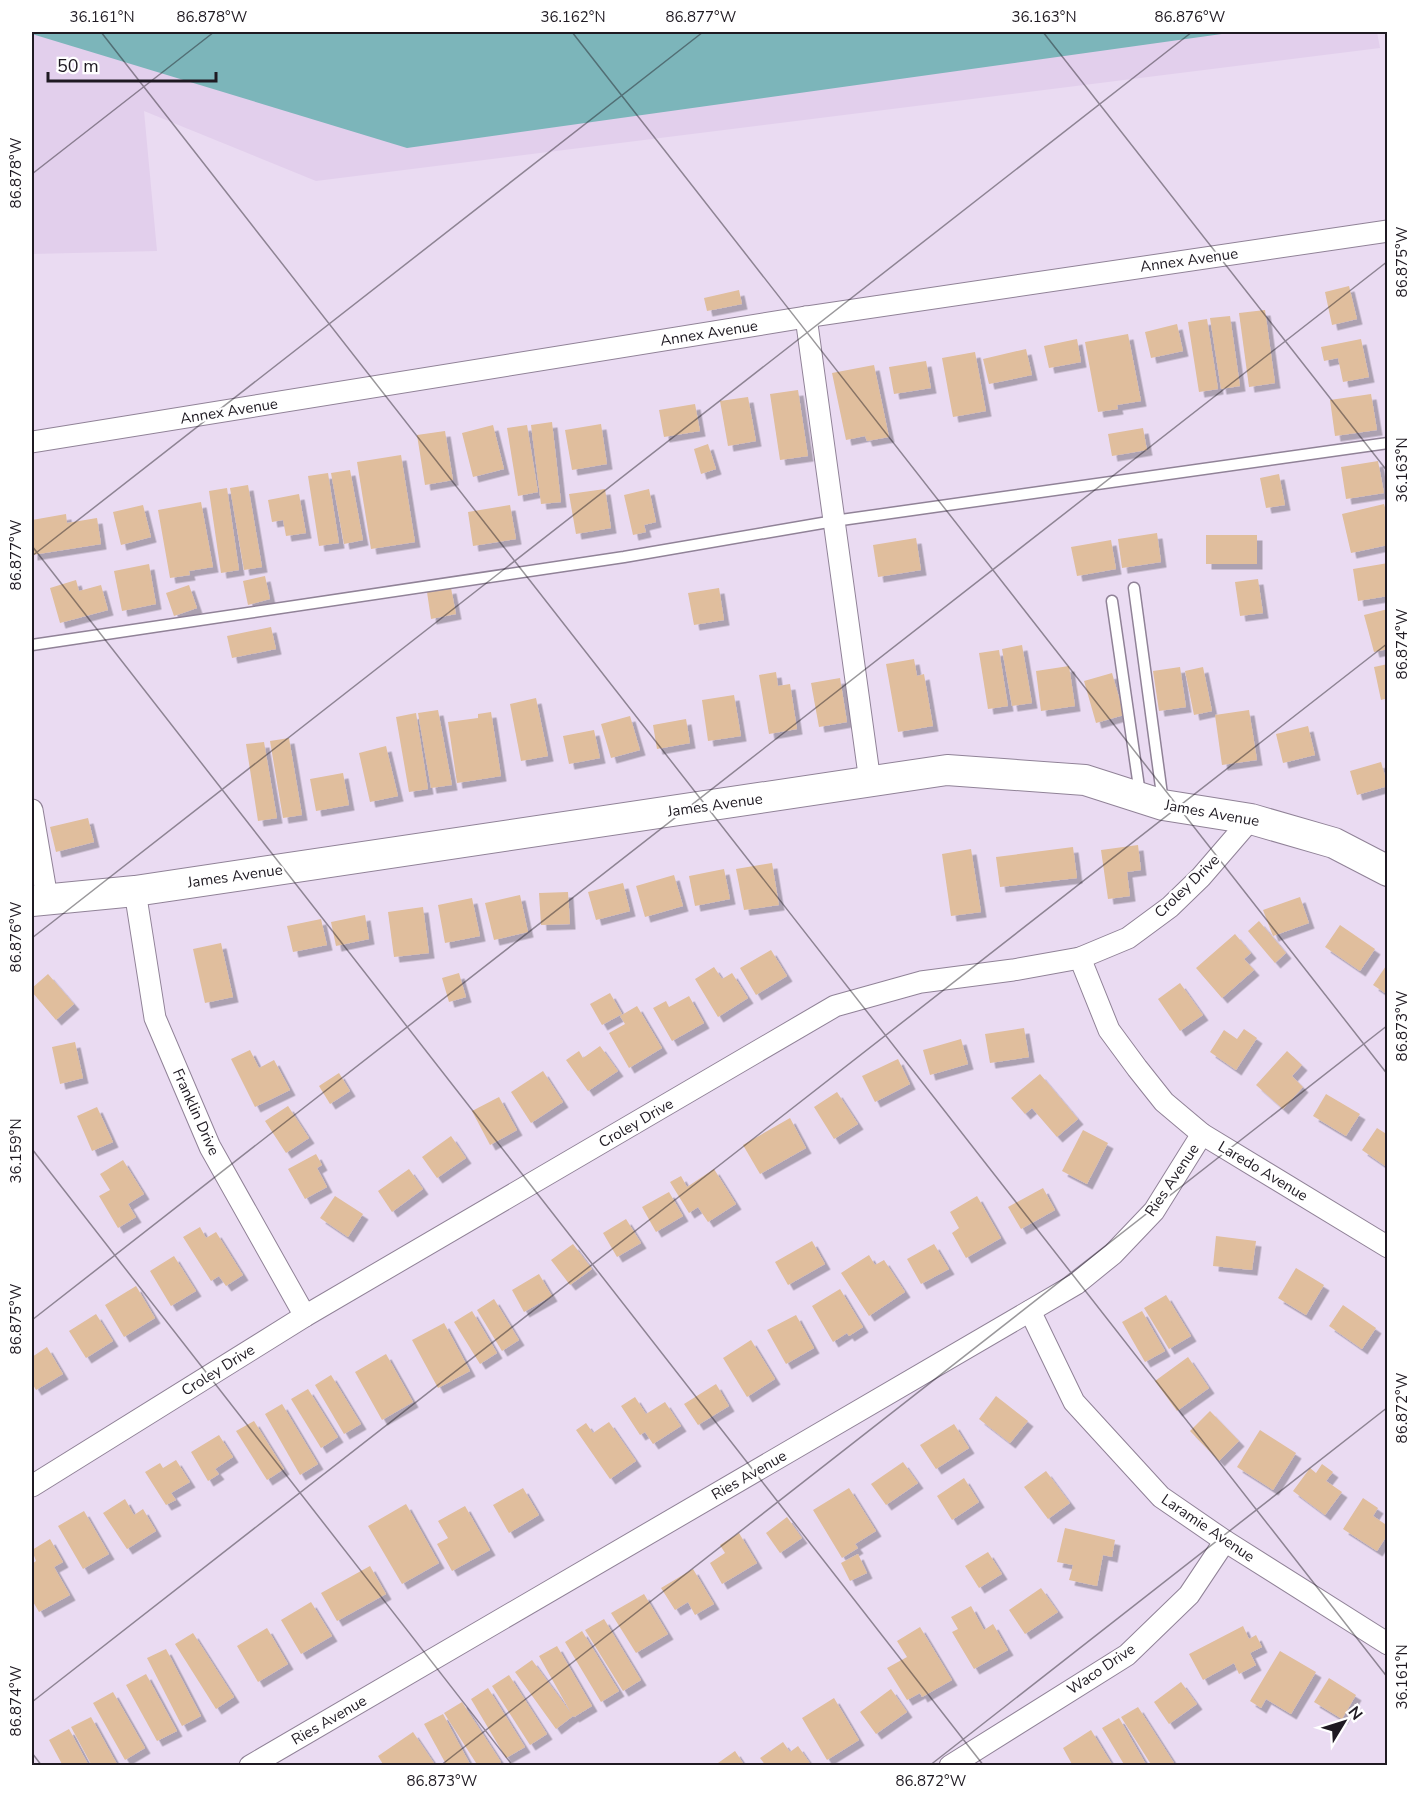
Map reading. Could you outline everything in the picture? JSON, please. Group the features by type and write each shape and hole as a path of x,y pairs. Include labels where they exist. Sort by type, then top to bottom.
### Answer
{"street":[{"name":"Annex Avenue","path":"32,442 806,317 1388,231"},
{"path":"806,317 870,782"},
{"name":"James Avenue","path":"39,899 135,891 947,770 1085,780 1152,801 1251,819 1334,843 1388,871"},
{"path":"32,810 39,899"},
{"name":"Croley Drive","path":"32,1486 305,1316 835,1006 921,982 1013,970 1080,958 1128,938 1170,907 1201,877 1251,819"},
{"name":"Franklin Drive","path":"135,891 155,1018 210,1147 305,1316"},
{"name":"Laredo Avenue","path":"1080,958 1109,1030 1164,1102 1202,1134 1388,1246"},
{"name":"Ries Avenue","path":"250,1766 1076,1284 1113,1254 1154,1211 1202,1134"},
{"name":"Laramie Avenue","path":"1029,1311 1074,1402 1161,1497 1225,1541 1388,1644"},
{"name":"Waco Drive","path":"950,1766 1127,1655 1189,1595 1225,1541"}],"lane":[{"path":"32,645 624,557 834,520 1388,443"},
{"path":"1134,588 1152,801"},
{"path":"1112,601 1152,801"}],"shaded area":[{"path":"32,32 1377,32 1380,48 316,181 144,111 157,251 32,254"},
{"path":"32,32 1236,32 407,148 32,34"}],"building":[{"path":"1349,286 1357,319 1332,325 1325,292"},
{"path":"739,290 742,304 707,311 704,298"},
{"path":"1265,310 1275,383 1249,387 1239,313"},
{"path":"1230,316 1240,386 1221,389 1210,318"},
{"path":"1207,319 1218,389 1199,392 1188,322"},
{"path":"1177,324 1183,351 1151,358 1145,332"},
{"path":"1128,334 1141,401 1117,405 1118,409 1098,412 1085,342"},
{"path":"1077,339 1081,362 1049,368 1044,346"},
{"path":"1361,339 1369,377 1343,382 1338,358 1324,361 1321,347"},
{"path":"1026,349 1032,375 989,384 983,359"},
{"path":"975,352 986,411 953,417 942,358"},
{"path":"926,361 931,388 894,394 889,367"},
{"path":"874,365 889,437 867,441 865,436 846,440 832,373"},
{"path":"798,390 808,456 780,460 770,394"},
{"path":"1371,394 1377,430 1335,436 1330,400"},
{"path":"748,397 756,441 728,446 720,401"},
{"path":"695,404 700,431 664,437 659,410"},
{"path":"552,422 561,502 541,504 531,425"},
{"path":"601,424 607,464 572,470 565,430"},
{"path":"493,425 504,469 473,477 462,433"},
{"path":"527,425 538,492 518,496 507,428"},
{"path":"1143,428 1147,450 1112,456 1108,434"},
{"path":"445,431 453,480 425,485 417,435"},
{"path":"708,444 716,469 701,474 694,449"},
{"path":"401,455 415,542 371,549 357,462"},
{"path":"1378,461 1384,493 1346,499 1341,467"},
{"path":"350,470 363,540 344,544 331,473"},
{"path":"328,473 339,543 319,546 308,476"},
{"path":"1279,474 1285,505 1266,508 1260,478"},
{"path":"248,485 262,567 244,570 230,488"},
{"path":"227,488 239,570 221,573 209,491"},
{"path":"605,489 611,528 576,534 569,494"},
{"path":"649,489 656,522 644,525 646,532 633,535 624,495"},
{"path":"299,494 306,533 286,536 283,520 272,522 268,500"},
{"path":"201,502 213,567 189,571 190,575 170,578 158,510"},
{"path":"1384,504 1388,518 1388,545 1351,553 1342,514"},
{"path":"143,505 151,537 121,545 113,512"},
{"path":"510,505 516,539 473,546 468,512"},
{"path":"66,514 67,523 97,518 101,544 32,555 32,520"},
{"path":"1157,533 1161,562 1122,568 1118,539"},
{"path":"1206,535 1257,535 1257,564 1206,564"},
{"path":"916,538 921,570 878,577 873,545"},
{"path":"1111,540 1116,569 1077,576 1071,547"},
{"path":"1388,563 1388,596 1358,601 1353,569"},
{"path":"149,564 156,604 122,611 114,571"},
{"path":"265,576 270,599 248,605 243,581"},
{"path":"1258,579 1263,613 1240,616 1235,582"},
{"path":"76,580 79,591 101,585 108,610 60,623 50,588"},
{"path":"189,585 197,608 174,616 166,593"},
{"path":"451,588 456,614 431,619 427,592"},
{"path":"719,588 724,620 694,625 688,593"},
{"path":"1388,609 1388,649 1374,652 1364,615"},
{"path":"271,627 276,649 232,658 227,636"},
{"path":"1022,645 1032,703 1012,706 1002,649"},
{"path":"999,650 1008,706 988,709 979,653"},
{"path":"914,659 917,676 924,674 933,726 898,732 886,664"},
{"path":"1388,664 1388,698 1381,700 1374,667"},
{"path":"1069,666 1075,706 1041,711 1036,671"},
{"path":"1180,667 1186,707 1159,711 1153,671"},
{"path":"1203,667 1212,711 1194,715 1185,671"},
{"path":"776,672 778,686 790,684 797,729 769,734 759,675"},
{"path":"1112,673 1124,715 1096,723 1084,681"},
{"path":"840,678 847,722 819,727 811,683"},
{"path":"734,695 741,736 708,741 702,700"},
{"path":"536,698 548,756 521,761 510,704"},
{"path":"438,710 452,785 431,788 418,713"},
{"path":"1249,710 1257,760 1222,765 1215,715"},
{"path":"491,712 501,776 457,783 448,722 478,718 478,714"},
{"path":"416,713 428,789 409,792 396,717"},
{"path":"630,716 640,750 611,758 601,724"},
{"path":"686,719 690,743 657,749 653,725"},
{"path":"1308,726 1315,755 1283,763 1276,734"},
{"path":"594,730 600,758 569,764 563,736"},
{"path":"289,738 302,815 283,818 270,741"},
{"path":"264,742 277,818 258,821 246,744"},
{"path":"386,746 398,796 370,802 359,753"},
{"path":"1381,762 1388,786 1357,795 1350,771"},
{"path":"343,773 349,805 316,811 310,779"},
{"path":"88,818 94,842 56,852 50,827"},
{"path":"1138,845 1141,870 1127,872 1130,896 1108,899 1101,850"},
{"path":"1073,847 1077,878 1000,887 996,857"},
{"path":"971,849 981,912 951,916 942,854"},
{"path":"772,863 779,905 744,910 736,869"},
{"path":"724,869 730,899 695,906 689,876"},
{"path":"674,875 683,906 645,917 636,886"},
{"path":"623,883 630,911 596,920 588,892"},
{"path":"568,892 570,924 541,925 539,893"},
{"path":"520,895 528,932 494,940 485,903"},
{"path":"1300,897 1309,923 1273,936 1263,910"},
{"path":"472,898 480,936 445,943 438,905"},
{"path":"423,907 429,953 394,957 388,912"},
{"path":"365,915 369,939 336,946 331,922"},
{"path":"321,919 327,945 293,952 287,926"},
{"path":"1259,921 1286,953 1275,963 1248,931"},
{"path":"1340,925 1375,949 1360,971 1325,947"},
{"path":"1235,934 1251,953 1244,959 1254,970 1222,998 1196,968"},
{"path":"221,943 233,997 205,1003 193,949"},
{"path":"771,950 787,976 756,995 740,968"},
{"path":"1388,963 1388,995 1373,985"},
{"path":"714,967 722,979 732,973 748,998 718,1017 695,979"},
{"path":"459,973 466,997 449,1002 442,978"},
{"path":"48,974 74,1004 56,1020 32,992 32,988"},
{"path":"1180,983 1203,1015 1180,1031 1158,999"},
{"path":"610,993 622,1014 602,1025 590,1004"},
{"path":"689,996 704,1023 672,1041 653,1008 666,1001 669,1007"},
{"path":"637,1006 662,1048 629,1068 609,1033 625,1024 620,1016"},
{"path":"1024,1028 1029,1057 990,1063 985,1034"},
{"path":"1244,1029 1257,1038 1236,1070 1210,1052 1224,1030 1237,1039"},
{"path":"961,1039 968,1064 930,1075 923,1050"},
{"path":"75,1042 83,1078 60,1084 52,1047"},
{"path":"600,1046 618,1071 588,1091 566,1060 579,1051 583,1058"},
{"path":"250,1050 259,1068 274,1060 290,1090 255,1107 231,1059"},
{"path":"1287,1051 1302,1065 1292,1076 1303,1087 1283,1109 1256,1085"},
{"path":"898,1059 910,1084 875,1102 862,1076"},
{"path":"543,1071 563,1102 531,1123 511,1092"},
{"path":"339,1073 350,1091 330,1104 319,1086"},
{"path":"1040,1074 1078,1119 1057,1137 1032,1108 1025,1114 1011,1098"},
{"path":"837,1092 858,1124 834,1139 814,1107"},
{"path":"1326,1094 1360,1114 1346,1136 1313,1116"},
{"path":"499,1097 517,1130 490,1145 472,1111"},
{"path":"288,1106 309,1138 286,1153 265,1121"},
{"path":"97,1107 113,1142 92,1151 77,1116"},
{"path":"790,1118 806,1148 760,1174 743,1145"},
{"path":"1377,1128 1388,1135 1388,1168 1362,1150"},
{"path":"1083,1130 1108,1143 1087,1184 1062,1171"},
{"path":"451,1136 466,1158 437,1178 422,1157"},
{"path":"316,1154 322,1165 317,1168 327,1187 305,1199 288,1169"},
{"path":"123,1160 144,1194 128,1204 136,1217 118,1228 99,1196 110,1190 100,1174"},
{"path":"409,1169 423,1189 392,1212 378,1191"},
{"path":"714,1169 736,1204 708,1222 698,1207 689,1213 670,1182 681,1176 687,1187"},
{"path":"1043,1188 1055,1210 1021,1229 1008,1207"},
{"path":"669,1192 683,1216 656,1232 642,1207"},
{"path":"335,1196 363,1214 348,1237 320,1218"},
{"path":"977,1196 1001,1238 966,1258 952,1233 959,1228 950,1212"},
{"path":"626,1219 641,1243 617,1257 603,1233"},
{"path":"200,1227 206,1238 216,1232 243,1275 226,1286 219,1276 211,1281 183,1237"},
{"path":"1216,1236 1256,1241 1252,1270 1213,1266"},
{"path":"812,1241 825,1264 788,1285 775,1262"},
{"path":"573,1244 592,1269 570,1285 551,1260"},
{"path":"934,1244 949,1269 921,1284 907,1259"},
{"path":"869,1255 875,1265 884,1260 905,1292 869,1316 841,1273"},
{"path":"174,1256 196,1291 171,1306 150,1271"},
{"path":"1296,1268 1324,1285 1306,1315 1278,1298"},
{"path":"539,1274 552,1296 524,1312 512,1290"},
{"path":"136,1286 155,1318 124,1337 105,1305"},
{"path":"840,1289 863,1327 833,1342 812,1306"},
{"path":"1166,1295 1191,1336 1169,1349 1144,1308"},
{"path":"494,1299 519,1340 502,1351 477,1310"},
{"path":"1343,1305 1376,1328 1362,1349 1329,1326"},
{"path":"472,1311 497,1353 480,1364 454,1322"},
{"path":"1142,1311 1165,1351 1145,1362 1122,1322"},
{"path":"96,1314 113,1341 86,1358 69,1331"},
{"path":"796,1315 814,1348 786,1364 767,1330"},
{"path":"444,1323 470,1371 438,1388 412,1340"},
{"path":"751,1340 775,1379 747,1397 723,1358"},
{"path":"47,1347 63,1374 36,1390 32,1383 32,1357"},
{"path":"386,1354 413,1402 382,1420 355,1372"},
{"path":"1188,1357 1209,1388 1177,1411 1155,1381"},
{"path":"331,1375 361,1424 344,1434 315,1385"},
{"path":"716,1384 729,1406 698,1425 684,1404"},
{"path":"308,1389 338,1437 321,1448 291,1399"},
{"path":"996,1396 1028,1421 1010,1443 979,1419"},
{"path":"635,1397 646,1414 665,1402 681,1426 653,1444 645,1432 640,1435 621,1406"},
{"path":"282,1404 318,1464 300,1475 265,1414"},
{"path":"1210,1411 1239,1441 1219,1461 1190,1431"},
{"path":"254,1421 284,1469 267,1480 236,1431"},
{"path":"609,1422 636,1461 610,1479 576,1430 586,1423 593,1433"},
{"path":"954,1424 969,1448 936,1469 920,1445"},
{"path":"1260,1430 1296,1453 1273,1490 1237,1467"},
{"path":"219,1435 233,1457 215,1469 219,1474 208,1481 191,1452"},
{"path":"176,1460 190,1482 171,1493 176,1500 166,1505 145,1472 160,1463 163,1468"},
{"path":"903,1462 918,1483 886,1505 871,1484"},
{"path":"1322,1464 1333,1472 1326,1481 1342,1492 1325,1515 1293,1491 1310,1468 1316,1473"},
{"path":"1046,1471 1070,1503 1048,1519 1024,1487"},
{"path":"964,1478 979,1502 952,1520 937,1496"},
{"path":"523,1488 539,1515 509,1533 493,1505"},
{"path":"849,1488 876,1531 855,1544 858,1548 842,1558 813,1510"},
{"path":"1363,1498 1378,1508 1373,1516 1388,1526 1388,1534 1377,1551 1343,1529"},
{"path":"125,1499 134,1515 143,1509 156,1531 127,1549 103,1513"},
{"path":"406,1504 439,1563 402,1584 368,1526"},
{"path":"465,1506 490,1550 452,1571 437,1544 448,1538 438,1521"},
{"path":"84,1511 109,1554 83,1569 58,1526"},
{"path":"787,1517 802,1538 780,1553 766,1533"},
{"path":"1065,1528 1115,1540 1112,1557 1103,1555 1097,1586 1069,1580 1073,1565 1057,1562"},
{"path":"739,1533 757,1563 722,1584 710,1563 725,1553 720,1545"},
{"path":"50,1539 63,1562 54,1567 70,1595 39,1612 32,1600 32,1564 36,1561 32,1550"},
{"path":"988,1552 1002,1574 979,1588 965,1566"},
{"path":"858,1554 867,1573 850,1581 841,1563"},
{"path":"370,1566 386,1594 337,1621 321,1593"},
{"path":"693,1569 714,1604 695,1615 688,1602 675,1610 661,1588"},
{"path":"1041,1588 1058,1612 1025,1634 1009,1610"},
{"path":"644,1594 668,1634 636,1653 611,1613"},
{"path":"311,1602 332,1636 301,1654 281,1620"},
{"path":"971,1606 984,1630 993,1624 1008,1650 974,1669 952,1632 958,1629 951,1617"},
{"path":"604,1619 641,1680 623,1691 585,1630"},
{"path":"1243,1626 1249,1639 1256,1635 1262,1647 1250,1653 1256,1665 1239,1674 1234,1663 1203,1680 1189,1654"},
{"path":"920,1627 952,1680 922,1697 920,1693 907,1700 887,1668 907,1657 897,1641"},
{"path":"267,1628 288,1664 258,1682 237,1646"},
{"path":"582,1631 619,1691 601,1702 565,1642"},
{"path":"193,1633 234,1697 216,1709 175,1644"},
{"path":"557,1646 592,1706 573,1716 556,1729 515,1672 532,1660 571,1713 539,1656"},
{"path":"166,1649 201,1716 182,1726 147,1658"},
{"path":"1280,1651 1316,1672 1291,1714 1266,1699 1261,1708 1250,1701"},
{"path":"146,1674 177,1731 157,1741 126,1685"},
{"path":"509,1675 547,1734 530,1745 492,1686"},
{"path":"1329,1678 1356,1695 1342,1719 1314,1702"},
{"path":"1181,1682 1197,1704 1169,1724 1154,1702"},
{"path":"488,1688 525,1747 506,1758 471,1699"},
{"path":"891,1689 907,1712 876,1734 860,1712"},
{"path":"113,1692 145,1748 125,1760 93,1703"},
{"path":"834,1698 859,1740 827,1760 802,1718"},
{"path":"462,1702 501,1762 494,1766 478,1766 444,1713"},
{"path":"1138,1707 1176,1766 1152,1766 1121,1717"},
{"path":"443,1714 471,1766 447,1766 424,1724"},
{"path":"91,1717 118,1766 92,1766 71,1727"},
{"path":"1119,1718 1147,1766 1125,1766 1102,1728"},
{"path":"69,1729 89,1766 63,1766 49,1740"},
{"path":"1091,1730 1113,1766 1073,1766 1063,1748"},
{"path":"413,1732 436,1766 384,1766 378,1756"},
{"path":"783,1742 790,1752 798,1746 812,1766 766,1766 760,1758"},
{"path":"735,1751 745,1766 720,1766 718,1763"}]}
